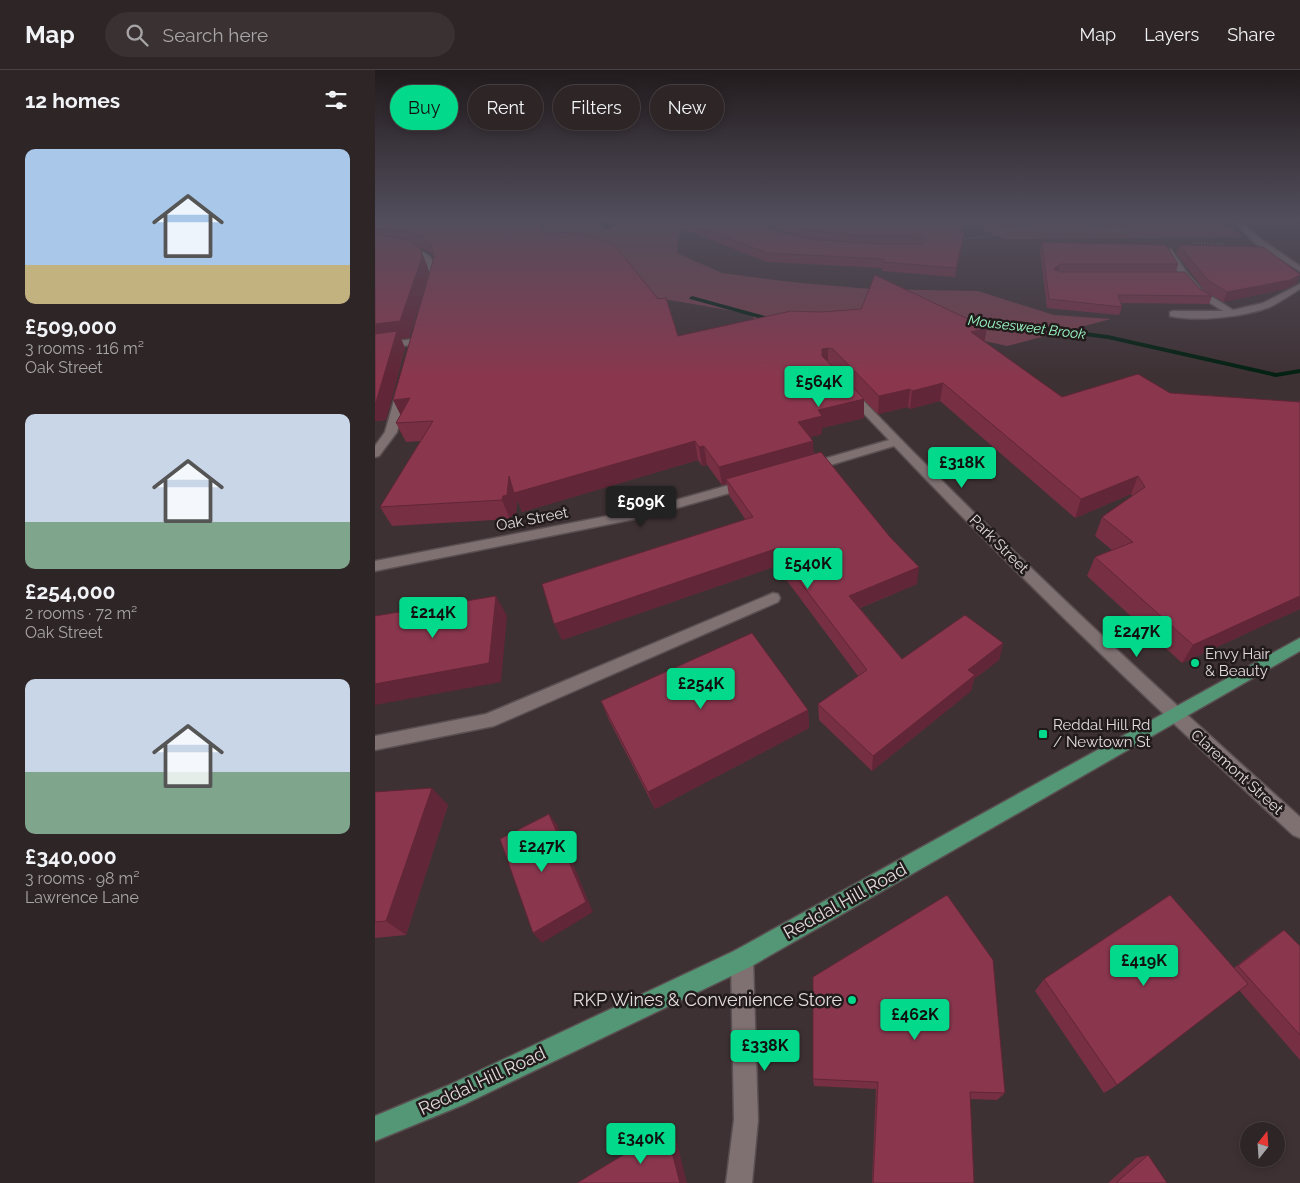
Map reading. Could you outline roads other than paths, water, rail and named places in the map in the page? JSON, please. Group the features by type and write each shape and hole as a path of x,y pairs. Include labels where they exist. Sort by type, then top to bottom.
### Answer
{"main road":[{"name":"Reddal Hill Road","path":"375,1129 456,1095 742,958 1300,644"}],"street":[{"path":"429,292 435,273"},
{"path":"1183,273 1200,293 1229,311"},
{"path":"1175,276 1185,276"},
{"path":"1173,314 1202,315 1266,304 1300,286"},
{"path":"375,348 414,342"},
{"path":"375,454 391,432 405,378"},
{"name":"Park Street","path":"842,384 896,442 1079,625 1174,714"},
{"path":"794,471 896,442"},
{"name":"Oak Street","path":"375,566 645,514 756,482"},
{"path":"375,743 488,720 773,598"},
{"name":"Claremont Street","path":"1174,714 1300,829"},
{"path":"739,1183 746,1120 742,958"}],"waterway":[{"name":"Mousesweet Brook","path":"692,298 777,321"},
{"name":"Mousesweet Brook","path":"955,320 976,320 1108,337 1276,375 1300,371"}],"place":[{"name":"Envy Hair & Beauty","path":"1195,663"},
{"name":"Reddal Hill Rd / Newtown St","path":"1043,734"},
{"name":"RKP Wines & Convenience Store","path":"852,1000"}]}
